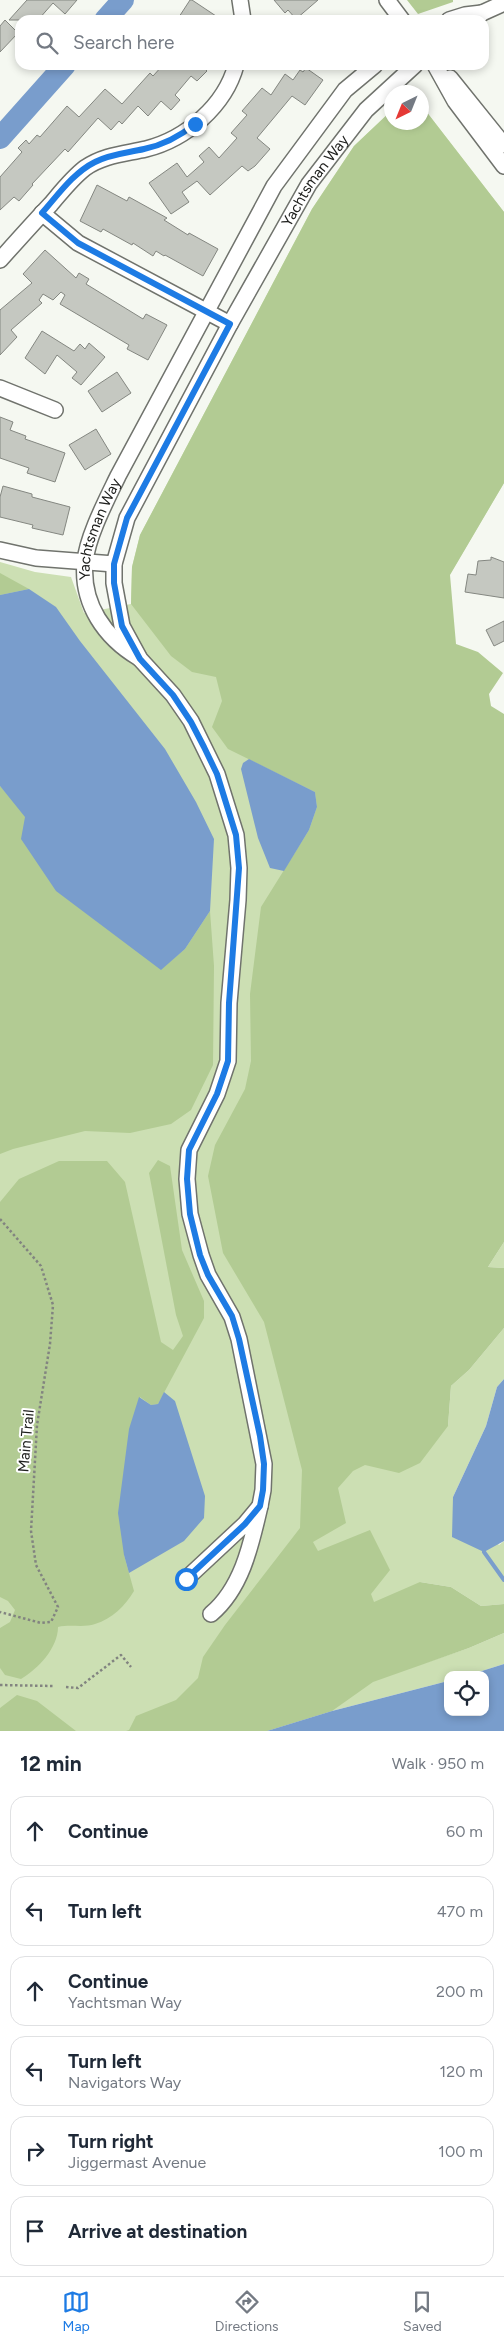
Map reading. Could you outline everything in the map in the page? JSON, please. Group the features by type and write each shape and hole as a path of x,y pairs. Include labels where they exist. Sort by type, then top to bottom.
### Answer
{"street":[{"path":"240,0 242,15"},
{"path":"387,0 398,15"},
{"path":"481,15 504,2"},
{"path":"0,260 73,178 94,162 109,156 145,149 172,140 182,134 205,114 224,93 234,70"},
{"name":"Yachtsman Way","path":"140,659 120,647 103,628 92,607 87,585 85,562 99,516 118,476 274,186 346,90 369,70"},
{"name":"Yachtsman Way","path":"140,659 122,626 114,583 114,564 127,518 230,324 308,184 346,132 366,110 410,70"},
{"path":"438,70 456,101 504,166"},
{"path":"442,70 504,145"},
{"path":"42,213 78,243 230,324"},
{"path":"0,388 55,410"},
{"path":"0,550 36,558 114,564"},
{"path":"140,659 173,695 191,722 217,774 236,835 239,868 229,1003 228,1061 217,1094 189,1150 187,1179 190,1214 200,1255 208,1275 232,1316 239,1339 264,1464 260,1506 244,1564 235,1586 223,1604 211,1614"},
{"path":"186,1579 245,1524 260,1506"}],"path":[{"name":"Main Trail","path":"0,1219 41,1266 53,1305 50,1344 37,1425 31,1531 36,1565 58,1607 51,1622 41,1624 0,1612"},
{"path":"66,1687 78,1688 121,1655 131,1667"},
{"path":"0,1685 53,1686"}],"green space":[{"path":"407,0 453,0 453,2 418,14"},
{"path":"429,115 504,212 504,483 337,765 448,1426 451,1386 469,1370 504,1328 504,1379 497,1387 486,1426 453,1497 499,1545 504,1541 504,1604 481,1606 451,1587 420,1582 425,1663 469,1648 504,1633 504,1664 482,1671 444,1671 444,1682 332,1711 267,1731 0,1731 0,562 35,572 71,577 84,613 131,604 132,567 140,535 312,209 354,146 384,118 384,130 429,130"},
{"path":"429,115 504,212 504,483 450,575 456,644 478,652 503,673 489,694 491,706 504,714 504,1242 488,1267 504,1268 504,1328 469,1370 451,1386 448,1426 420,1463 399,1473 365,1465 353,1471 338,1488 346,1523 313,1542 318,1551 370,1530 390,1570 371,1594 374,1602 420,1582 451,1587 481,1606 504,1604 504,1633 469,1648 373,1682 332,1711 267,1731 126,1731 129,1730 136,1716 176,1700 198,1678 203,1657 225,1625 300,1528 302,1470 264,1322 223,1253 208,1176 215,1145 245,1089 251,1061 250,994 261,907 309,830 317,807 315,792 228,749 212,727 222,701 216,677 192,672 171,656 131,604 132,567 140,535 312,209 354,146 384,118 384,130 429,130"},
{"path":"0,573 29,589 0,595"},
{"path":"0,786 161,969 185,949 210,911 214,966 213,1065 191,1110 171,1124 130,1133 85,1131 0,1154"},
{"path":"158,1160 170,1166 182,1250 204,1301 204,1318 158,1404 151,1405 140,1397 124,1555 134,1591 118,1611 101,1622 86,1626 58,1627 55,1643 51,1650 34,1670 21,1679 5,1675 0,1668 0,1628 10,1622 15,1610 8,1601 0,1597 0,1202 19,1179 59,1161 107,1161 125,1182 161,1342 173,1350 183,1336 176,1315 149,1173"},
{"path":"504,1242 504,1268 488,1267"},
{"path":"17,1695 37,1701 76,1731 0,1731 0,1708"}],"water":[{"path":"29,589 56,607 80,641 165,749 196,802 214,839 210,911 185,949 161,970 56,891 21,839 25,817 0,786 0,595"},
{"path":"249,759 315,792 317,807 309,830 284,871 270,868 258,838 241,769 243,763"},
{"path":"504,1379 504,1541 484,1552 452,1537 453,1497 486,1426 497,1387"},
{"path":"164,1392 175,1401 205,1496 204,1518 184,1541 129,1573 124,1555 118,1513 129,1429 139,1397 151,1405 158,1404"},
{"path":"504,1664 504,1731 267,1731 332,1711 444,1682 444,1716 489,1716 489,1671 482,1671"}],"building":[{"path":"27,0 77,0 65,14 53,3 42,15 15,15 15,20 9,20"},
{"path":"190,0 192,0 214,15 180,15"},
{"path":"274,0 318,0 301,15 292,15 288,10 285,13"},
{"path":"5,20 15,30 15,36 0,52 0,26"},
{"path":"158,70 207,71 197,81 191,76 175,95 180,100 171,110 161,101 148,116 138,106 122,124 119,121 111,130 98,118 68,152 65,149 32,184 19,201 14,197 0,210 0,177 22,152 18,148 26,140 29,144 37,135 40,137 67,106 79,117 105,89 122,104 150,73 153,76"},
{"path":"300,70 303,72 309,70 323,80 305,105 292,96 257,138 270,149 255,166 248,171 242,166 210,195 197,181 182,192 189,202 171,214 149,183 177,163 187,177 204,162 199,156 209,147 219,158 237,138 231,133 247,115 242,111 262,88 271,95 285,74 293,80"},
{"path":"97,185 127,201 129,197 167,218 164,220 188,235 189,233 218,249 203,276 165,255 156,251 153,256 133,243 132,245 103,229 101,232 80,221"},
{"path":"45,250 76,278 79,273 89,279 86,284 143,319 146,314 167,325 148,360 127,349 129,345 60,304 65,295 61,292 53,300 43,294 39,300 42,303 11,330 17,337 0,355 0,310 32,283 23,274"},
{"path":"42,331 74,351 80,344 85,349 89,343 105,357 81,385 72,378 77,372 57,355 45,374 25,358"},
{"path":"117,372 131,393 102,412 88,391"},
{"path":"0,417 13,422 10,430 26,436 25,439 65,453 55,482 27,473 29,468 0,458"},
{"path":"96,429 111,454 85,470 69,445"},
{"path":"3,486 32,494 32,497 70,507 63,535 32,528 33,525 0,517 0,497"},
{"path":"491,557 504,562 504,598 465,592 468,574 476,575 478,561 491,560"},
{"path":"504,621 504,641 494,646 486,630"}],"waterway":[{"path":"110,15 123,0"},
{"path":"0,138 61,70"},
{"path":"484,1552 504,1580"}],"route":[{"path":"186,1579 245,1524 260,1506 263,1490 264,1464 260,1436 239,1339 232,1316 208,1275 200,1255 190,1214 187,1179 189,1150 217,1094 228,1061 229,1003 239,868 236,835 226,800 217,774 204,747 191,722 173,695 140,659 122,626 114,583 114,564 127,518 230,324 78,243 42,213 73,178 94,162 109,156 145,149 172,140 195,124"}]}
